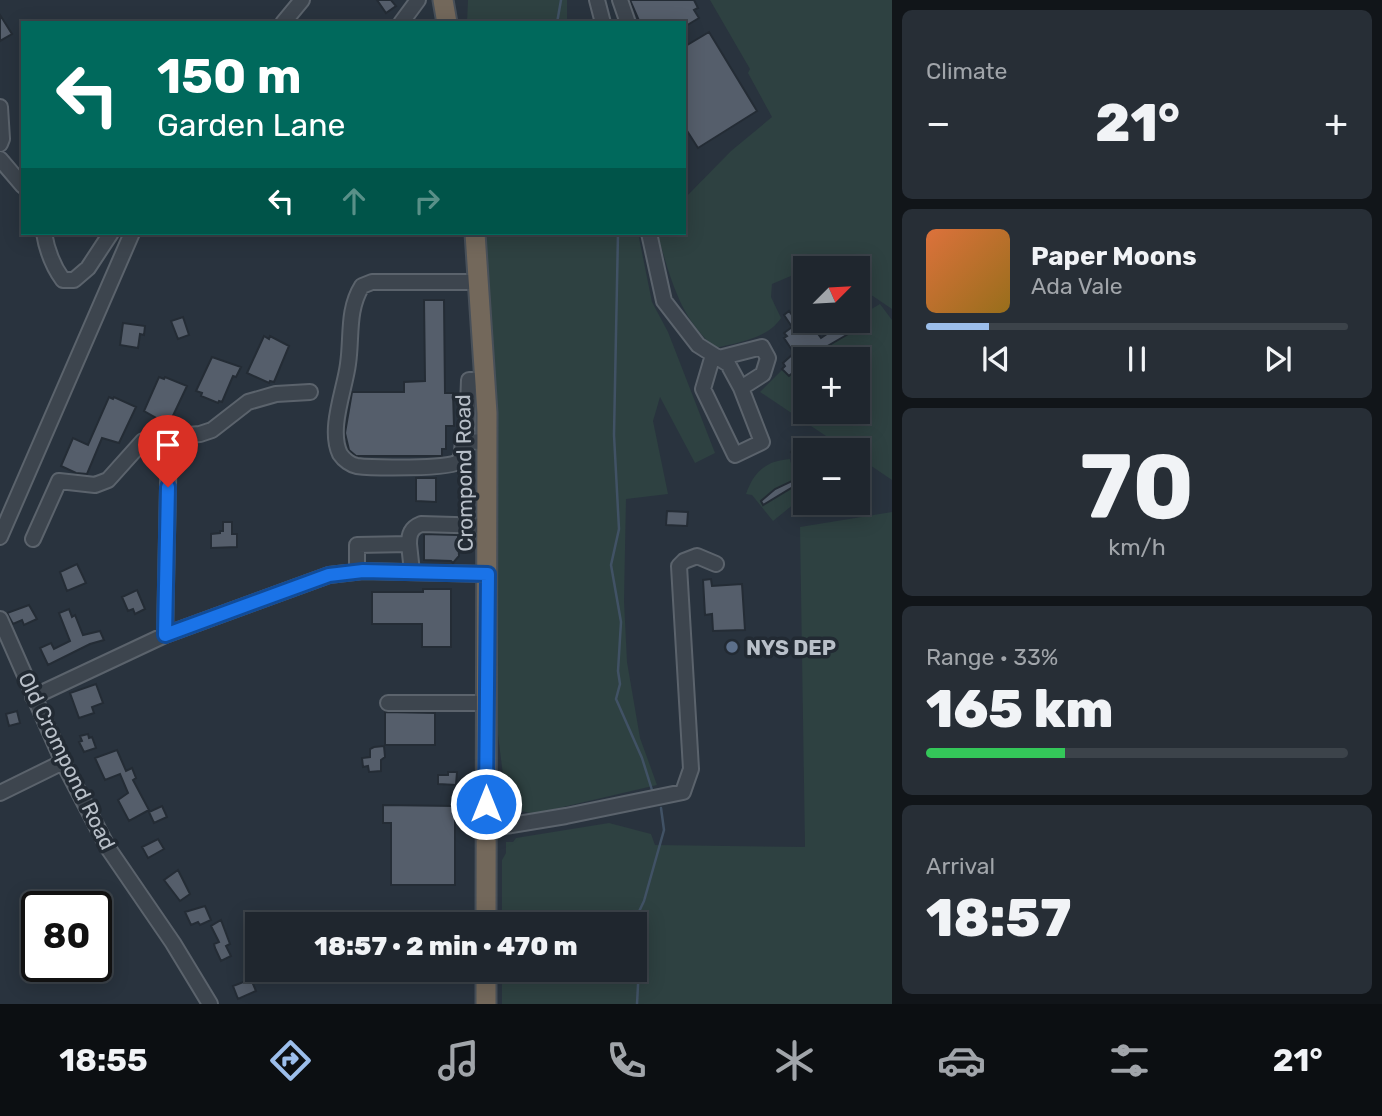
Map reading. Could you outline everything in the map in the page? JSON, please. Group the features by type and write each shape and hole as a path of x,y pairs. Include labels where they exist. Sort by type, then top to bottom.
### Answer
{"highway":[{"path":"443,0 447,21"},
{"name":"Crompond Road","path":"475,235 486,380 487,442 486,912"},
{"path":"486,982 486,1004"}],"street":[{"path":"285,21 302,0"},
{"path":"402,21 418,0"},
{"path":"597,0 602,21"},
{"path":"620,0 627,21"},
{"path":"0,107 0,144"},
{"path":"0,159 21,184"},
{"path":"44,235 48,253 57,272 63,280 74,280 88,268 110,235"},
{"path":"0,537 131,235"},
{"path":"649,235 664,301 698,345 728,363 741,388 762,442 735,455 703,388 716,356"},
{"path":"479,282 372,282 362,286 352,308 348,371 337,414 338,447 341,456 356,466 450,466 457,463 461,458 467,431 469,380 486,380"},
{"path":"716,356 762,347 768,358 763,374 741,388"},
{"path":"33,539 59,481 95,485 108,480 143,441 200,434 212,430 248,402 291,392 310,392"},
{"path":"165,635 169,438"},
{"path":"463,441 487,442"},
{"path":"412,572 410,544 411,531 415,527 421,524 488,527"},
{"path":"357,572 357,545 410,544"},
{"path":"486,829 683,792 691,769 679,566 697,556 716,564"},
{"path":"33,697 165,635 312,580 357,572 488,574"},
{"name":"Old Crompond Road","path":"0,619 63,762 108,848 211,1004"},
{"path":"388,703 486,703"},
{"path":"0,793 63,762"}],"shaded area":[{"path":"468,0 567,0 567,21 467,21"},
{"path":"710,0 892,0 892,309 870,294 870,256 793,256 793,275 772,284 771,297 781,318 768,331 752,339 716,348 703,336 684,310 658,235 686,235 686,197 731,151 772,117 748,73 750,69"},
{"path":"484,235 638,235 652,302 668,332 715,453 695,463 660,397 653,421 668,494 626,499 624,601 627,662 640,738 657,785 533,814 507,807 498,735 491,330"},
{"path":"880,304 892,320 892,480 870,465 870,438 829,438 808,424 870,424 870,347 828,347 849,333 870,333 870,310"},
{"path":"784,368 791,375 793,373 793,414 760,392"},
{"path":"790,459 793,469 793,505 773,521 752,495 746,494 757,473 774,462"},
{"path":"892,512 892,1004 502,1004 502,982 647,982 647,912 502,912 502,860 506,853 506,842 513,842 516,838 609,823 651,834 655,845 805,847 800,527"}],"building":[{"path":"377,0 391,0 396,6 386,13"},
{"path":"630,0 694,0 698,8 694,10 699,18 686,26 686,21 639,21"},
{"path":"0,15 12,34 0,41"},
{"path":"709,32 757,111 698,148 686,129 686,46"},
{"path":"424,300 444,300 445,393 453,393 454,426 446,426 446,449 442,449 442,456 356,456 349,450 345,433 352,392 404,392 404,382 425,381"},
{"path":"789,311 793,316 793,333 817,333 821,338 828,333 850,333 826,347 793,347 793,352 784,338 787,336 784,333 792,327 784,315"},
{"path":"183,317 189,335 178,339 171,321"},
{"path":"123,323 145,326 144,335 140,334 138,348 120,345"},
{"path":"264,336 269,339 270,336 289,346 274,382 269,383 247,373"},
{"path":"793,354 793,372 789,376 782,369 785,366 783,363"},
{"path":"212,357 241,367 236,377 233,376 222,402 218,403 196,391"},
{"path":"159,377 187,386 170,422 144,411"},
{"path":"109,397 136,407 119,443 102,438 87,474 76,473 61,466 73,438 88,445"},
{"path":"416,478 436,478 436,502 416,501"},
{"path":"793,480 793,487 763,505 761,501 775,489"},
{"path":"667,511 688,512 687,526 666,525"},
{"path":"223,522 232,522 232,534 237,534 237,547 211,548 211,534 223,531"},
{"path":"424,534 458,535 459,556 453,563 424,560"},
{"path":"77,564 86,583 67,591 60,572"},
{"path":"711,579 712,586 742,584 745,630 713,631 712,614 705,615 703,580"},
{"path":"423,589 451,589 451,647 422,647 422,624 372,624 372,592 423,592"},
{"path":"137,590 145,609 135,614 133,609 128,611 122,597"},
{"path":"29,605 37,619 24,625 22,620 13,624 7,613"},
{"path":"69,609 72,617 75,615 83,635 100,631 104,640 48,665 40,648 51,643 54,649 70,641 59,613"},
{"path":"96,684 103,703 92,707 94,713 79,718 70,693"},
{"path":"17,711 20,723 9,726 6,714"},
{"path":"385,712 435,713 435,745 385,745"},
{"path":"88,734 96,748 84,752 79,742 82,741 80,736"},
{"path":"384,746 385,757 381,760 381,771 369,772 368,766 363,767 362,758 370,757 370,749"},
{"path":"117,750 126,771 132,768 136,778 133,780 149,810 129,821 118,800 128,793 120,774 105,780 95,758"},
{"path":"448,772 457,772 456,785 438,784 438,775 448,775"},
{"path":"383,805 455,806 455,885 391,885 391,823 383,823"},
{"path":"162,806 167,817 154,823 149,812"},
{"path":"158,839 164,849 148,858 142,847"},
{"path":"178,870 190,894 180,901 164,880"},
{"path":"205,906 211,920 200,925 198,922 191,925 185,912"},
{"path":"221,920 230,944 226,946 231,956 221,961 214,944 219,942 211,926"},
{"path":"245,981 252,982 256,991 238,999 233,986"}],"waterway":[{"path":"557,21 561,0"},
{"path":"618,235 614,435 619,529 611,565 621,622 618,671 620,684 616,699 642,758 652,790"},
{"path":"637,1004 640,947 635,920 644,901 664,830 661,808"}],"place":[{"name":"NYS DEP","path":"732,647"}],"route":[{"path":"168,487 165,635 329,575 363,571 488,574 486,804"}]}
